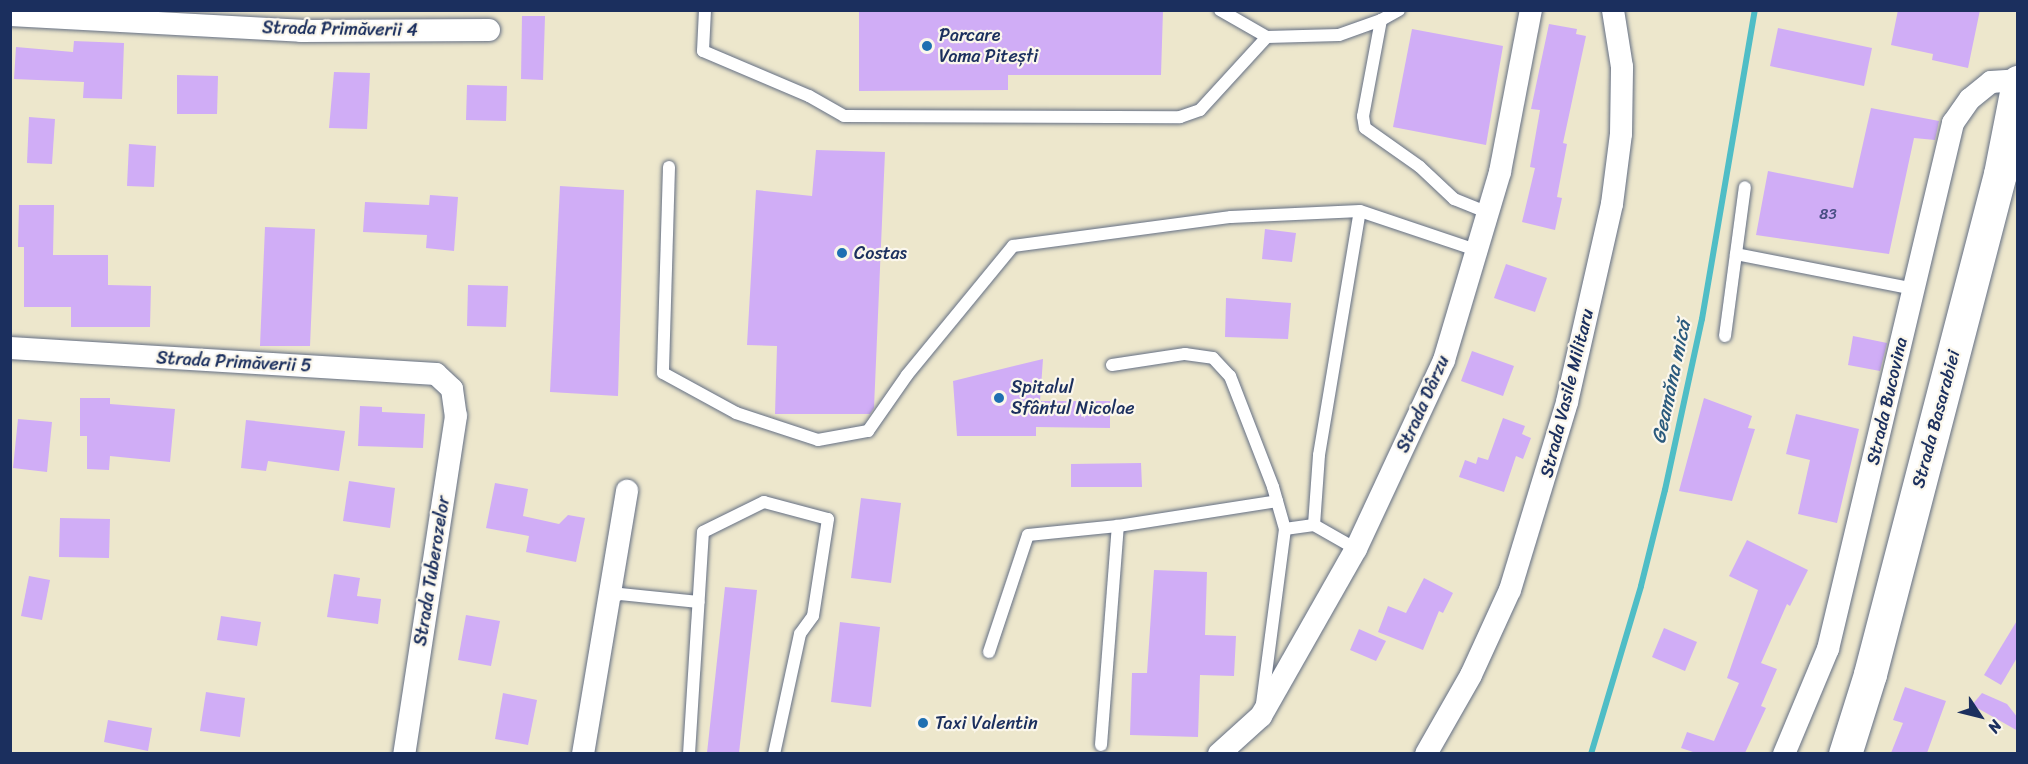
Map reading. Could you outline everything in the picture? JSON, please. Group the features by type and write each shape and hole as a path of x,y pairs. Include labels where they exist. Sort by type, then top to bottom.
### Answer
{"main road":[{"name":"Strada Basarabiei","path":"1845,753 1870,674 1994,197 2018,81"}],"street":[{"name":"Strada Dârzu","path":"1219,753 1261,716 1356,549 1444,360 1489,213 1531,10"},
{"name":"Strada Vasile Militaru","path":"1426,753 1471,675 1510,590 1568,402 1612,204 1621,134 1622,67 1613,10"},
{"name":"Strada Primăverii 4","path":"10,15 301,31 489,30"},
{"name":"Strada Bucovina","path":"1784,753 1828,649 1953,123 1970,99 1991,82 2018,81"},
{"name":"Strada Primăverii 5","path":"10,348 436,374 452,389"},
{"name":"Strada Tuberozelor","path":"404,753 456,416 452,389"},
{"path":"583,753 627,491"}],"lane":[{"path":"705,10 703,51 808,96 844,116 1180,117 1200,110 1267,38"},
{"path":"1220,10 1267,38 1339,35 1381,20 1399,10"},
{"path":"1381,20 1363,116 1365,128 1420,167 1454,199 1489,213"},
{"path":"669,166 663,373 736,413 818,440 868,431 907,375 1013,246 1231,217 1360,211 1476,250"},
{"path":"1725,336 1745,187"},
{"path":"1314,525 1319,456 1360,211"},
{"path":"1736,254 1914,289"},
{"path":"1112,365 1185,354 1213,358 1230,376 1277,501 1285,529 1261,716"},
{"path":"989,652 1028,534 1118,526 1277,501"},
{"path":"689,753 704,532 764,502 828,519 813,616 800,634 774,753"},
{"path":"1285,529 1314,525 1356,549"},
{"path":"1101,745 1118,526"},
{"path":"609,599 620,594 699,602"}],"building":[{"path":"859,10 1163,10 1161,75 1008,75 1008,90 859,91"},
{"path":"1898,10 1980,10 1968,68 1932,60 1933,54 1891,45"},
{"path":"522,16 545,16 543,80 521,79"},
{"path":"1549,24 1577,29 1576,34 1586,36 1563,143 1567,144 1557,197 1562,198 1555,230 1522,222 1535,168 1530,167 1540,110 1531,109"},
{"path":"1778,28 1872,48 1864,86 1770,66"},
{"path":"1412,29 1503,46 1486,145 1393,127"},
{"path":"74,41 124,43 122,99 83,98 84,82 14,79 16,47 73,52"},
{"path":"334,72 370,73 367,129 329,128"},
{"path":"177,75 218,76 217,114 177,114"},
{"path":"467,85 507,86 506,121 466,120"},
{"path":"1871,108 1939,121 1935,140 1914,138 1889,254 1756,235 1768,171 1853,188"},
{"path":"29,117 55,119 52,164 27,163"},
{"path":"129,144 156,146 154,187 127,186"},
{"path":"816,150 885,152 874,408 870,414 775,414 777,346 747,345 756,190 812,196"},
{"path":"560,186 624,190 618,396 550,392"},
{"path":"430,195 458,197 454,251 426,248 427,235 363,232 365,202 429,205"},
{"path":"19,205 54,205 53,255 108,255 108,285 151,286 150,327 71,327 71,307 24,307 24,247 18,247"},
{"path":"265,227 315,229 310,346 260,346"},
{"path":"1265,229 1296,233 1292,262 1262,259"},
{"path":"1506,264 1547,278 1535,312 1494,298"},
{"path":"468,285 508,286 506,327 467,326"},
{"path":"1226,298 1291,303 1288,339 1225,337"},
{"path":"1853,336 1887,343 1880,371 1848,365"},
{"path":"1472,351 1514,366 1503,396 1461,381"},
{"name":"Spitalul Sfântul Nicolae","path":"1043,359 1040,401 1110,401 1110,428 1036,427 1036,436 957,436 953,381"},
{"path":"80,398 110,398 110,404 175,409 170,462 110,456 109,470 87,469 87,436 80,436"},
{"path":"1704,398 1752,416 1748,428 1755,429 1732,501 1679,491"},
{"path":"360,406 382,407 382,412 425,414 423,448 358,446"},
{"path":"1796,414 1859,429 1837,523 1798,514 1810,460 1786,454"},
{"path":"1503,418 1525,426 1522,434 1531,438 1523,459 1516,456 1504,492 1459,477 1465,460 1476,464 1478,457 1488,460"},
{"path":"18,419 52,422 47,472 13,468"},
{"path":"246,420 345,431 339,471 268,461 266,471 241,468"},
{"path":"1141,463 1142,487 1071,487 1071,464"},
{"path":"349,481 395,488 390,528 343,521"},
{"path":"495,483 528,489 523,516 559,524 568,515 585,518 576,562 526,552 529,536 486,528"},
{"path":"861,498 901,503 891,583 851,578"},
{"path":"60,518 110,519 109,558 59,557"},
{"path":"1747,540 1808,570 1790,606 1787,604 1761,663 1777,669 1761,706 1766,708 1745,753 1696,753 1681,748 1687,732 1714,741 1739,683 1727,678 1758,590 1729,576"},
{"path":"1154,570 1207,572 1205,635 1236,636 1234,676 1200,675 1198,737 1130,735 1132,673 1147,673"},
{"path":"334,574 360,578 357,596 381,599 378,624 327,617"},
{"path":"29,576 50,580 42,620 21,616"},
{"path":"1424,578 1453,593 1443,613 1439,611 1423,650 1378,632 1388,606 1406,613"},
{"path":"725,587 757,590 739,753 707,753"},
{"path":"466,615 500,621 491,666 458,660"},
{"path":"221,616 261,622 257,646 217,640"},
{"path":"2018,619 2018,656 2001,685 1984,675"},
{"path":"840,622 880,627 871,707 831,702"},
{"path":"1664,628 1697,642 1685,671 1652,657"},
{"path":"1359,629 1386,641 1376,661 1350,650"},
{"path":"1905,687 1946,701 1927,753 1891,753 1903,723 1893,720"},
{"path":"206,692 245,698 240,737 200,731"},
{"path":"503,693 537,700 528,745 495,739"},
{"path":"1982,693 2007,704 2018,718 2018,731 1972,705"},
{"path":"108,720 152,728 148,751 104,742"}],"waterway":[{"name":"Geamăna mică","path":"1591,754 1641,586 1665,490 1702,319 1755,10"}],"place":[{"name":"Parcare Vama Pitești","path":"927,46"},
{"name":"Costas","path":"842,253"},
{"name":"Spitalul Sfântul Nicolae","path":"999,398"},
{"name":"Taxi Valentin","path":"923,723"}]}
